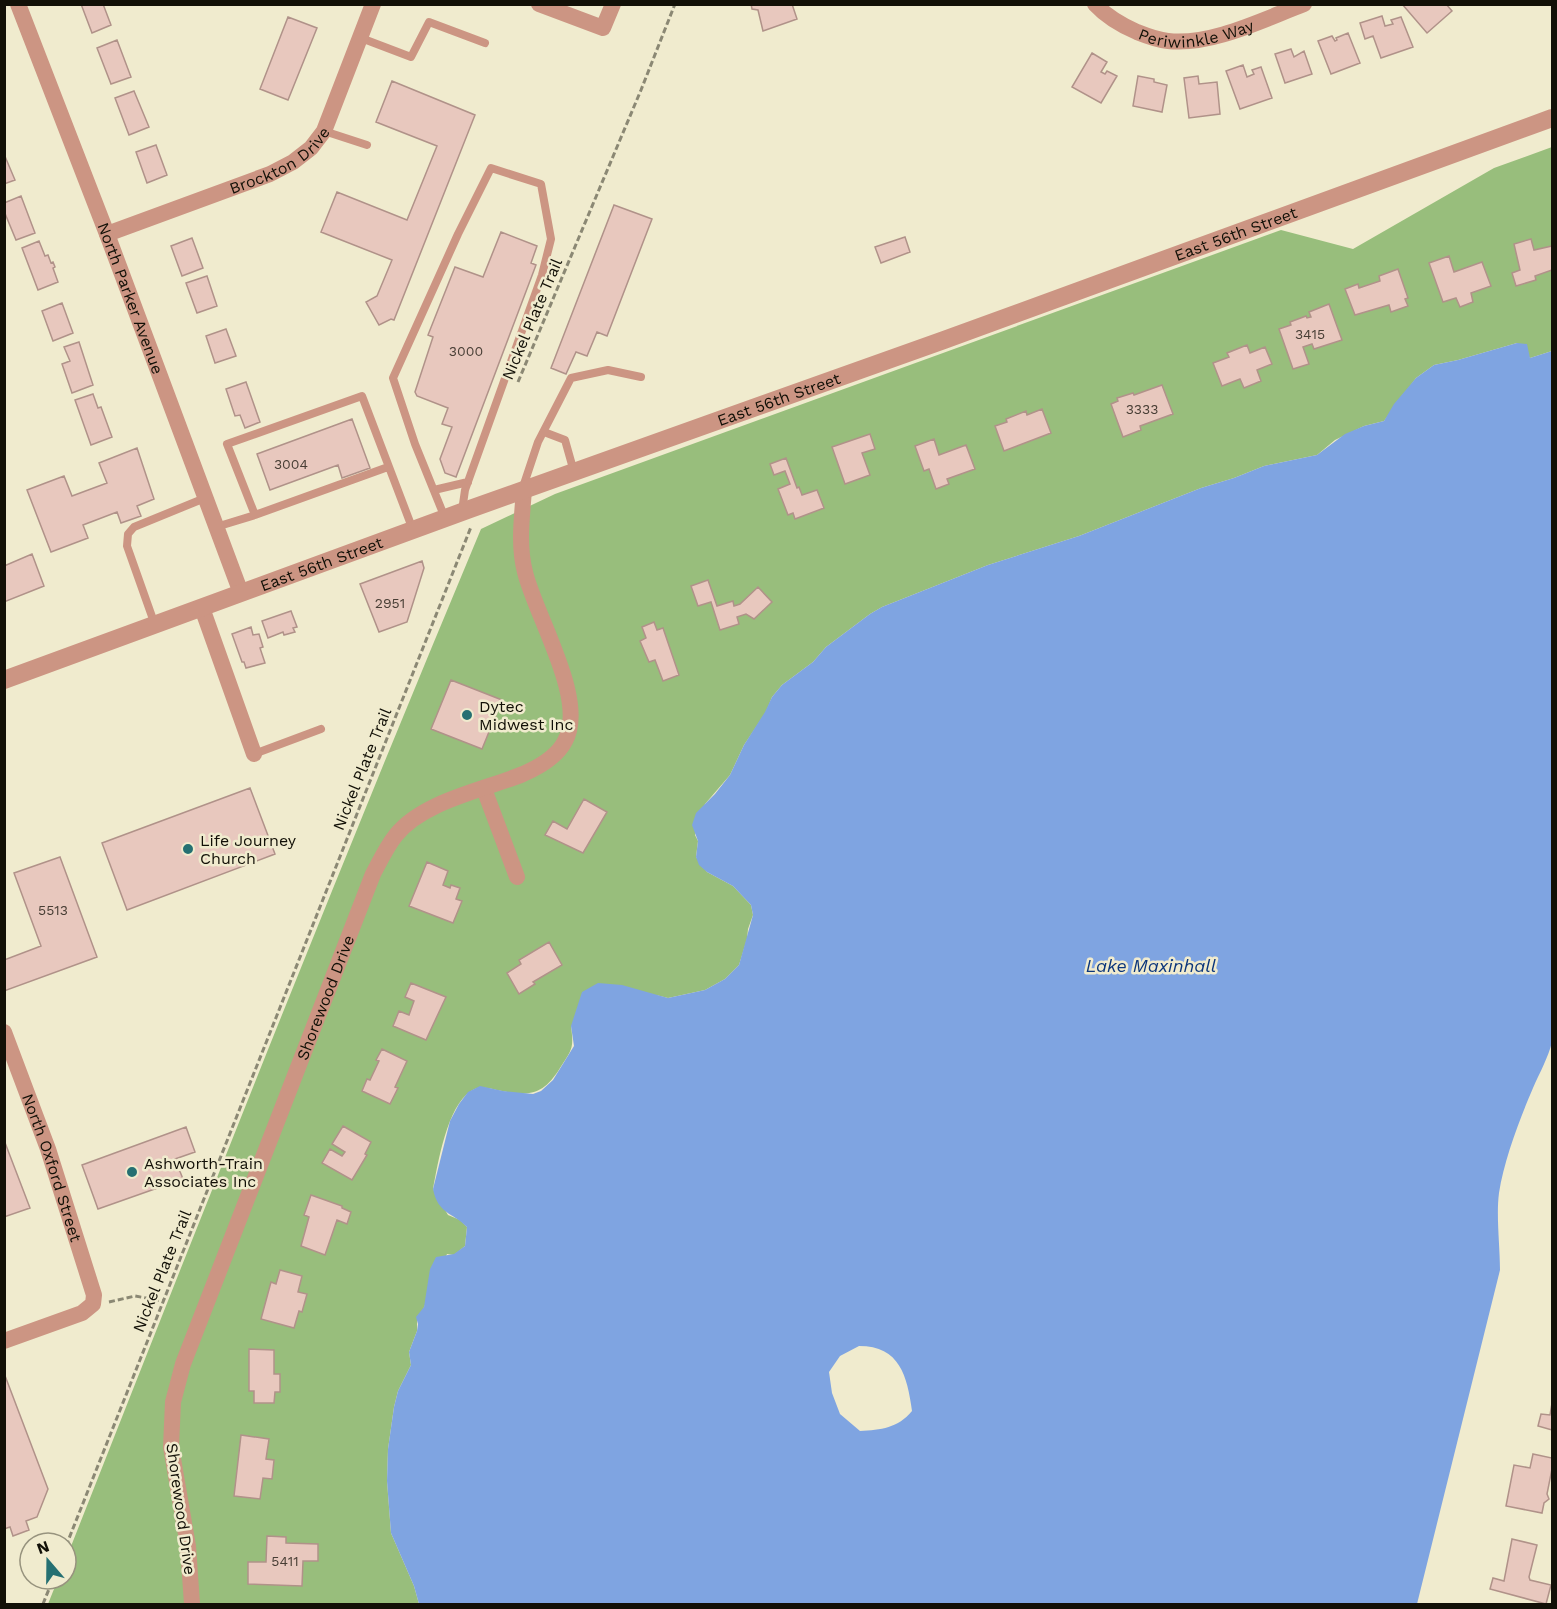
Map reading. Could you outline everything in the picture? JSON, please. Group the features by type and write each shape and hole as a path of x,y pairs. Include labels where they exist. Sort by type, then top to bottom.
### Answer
{"street":[{"name":"North Parker Avenue","path":"18,4 241,593"},
{"name":"Brockton Drive","path":"107,234 270,174 293,162 311,148 324,131 373,4"},
{"path":"539,4 603,28 613,4"},
{"name":"Periwinkle Way","path":"1095,4 1121,26 1155,39 1170,41 1192,41 1214,37 1304,4"},
{"name":"East 56th Street","path":"4,680 1552,118"},
{"name":"Shorewood Drive","path":"192,1605 188,1546 172,1457 170,1433 175,1394 183,1364 373,874 397,833 418,816 463,795 530,770 550,758 564,743 571,724 571,701 527,581 522,560 523,490"},
{"path":"202,608 254,754"},
{"path":"484,789 517,877"},
{"name":"North Oxford Street","path":"4,1032 48,1149 93,1287 90,1306"},
{"path":"4,1341 90,1306"}],"lane":[{"path":"361,38 411,57 429,22 486,43"},
{"path":"324,131 367,145"},
{"path":"492,168 541,184 551,239 542,275 459,513 434,490 415,444 393,378 458,234 492,168"},
{"path":"523,490 544,432 571,378 608,370 641,377"},
{"path":"255,515 227,444 362,396 413,530"},
{"path":"544,432 565,440 574,472"},
{"path":"216,527 388,466"},
{"path":"434,490 468,482"},
{"path":"155,625 128,546 128,534 134,527 205,498"},
{"path":"254,754 321,729"}],"path":[{"name":"Nickel Plate Trail","path":"518,383 675,4"},
{"name":"Nickel Plate Trail","path":"72,1531 474,521 459,513"},
{"path":"90,1306 126,1296 163,1301"}],"green space":[{"path":"1552,147 1552,351 1530,358 1517,343 1434,365 1416,378 1384,421 1364,426 1335,440 1317,455 1264,466 1201,488 1079,536 988,565 882,607 870,614 826,647 813,662 782,685 772,697 766,712 744,745 730,775 705,804 695,835 698,841 696,857 707,872 733,886 751,905 753,915 739,965 725,979 705,990 668,998 656,995 571,1026 570,1052 554,1077 535,1092 521,1094 478,1088 463,1098 445,1136 433,1189 448,1215 460,1220 467,1227 465,1246 454,1255 447,1254 422,1312 417,1317 417,1331 409,1352 411,1365 398,1391 388,1449 387,1481 391,1533 414,1586 419,1604 48,1604 53,1591 78,1591 77,1531 219,1171 481,529 555,494 1281,230 1353,249 1494,168"}],"water":[{"name":"Lake Maxinhall","path":"1517,343 1527,344 1530,358 1552,351 1552,1042 1518,1126 1501,1180 1498,1211 1500,1270 1417,1604 419,1604 414,1586 391,1533 387,1481 388,1449 394,1407 398,1391 411,1365 409,1352 417,1331 416,1317 424,1307 430,1269 436,1257 454,1254 465,1246 467,1227 442,1208 433,1189 450,1121 468,1092 480,1086 533,1094 541,1091 553,1080 574,1046 571,1026 582,992 598,983 622,985 668,998 705,990 725,979 739,965 753,915 751,905 733,886 699,865 696,857 698,841 692,825 696,813 730,775 744,745 772,697 782,685 813,662 826,647 882,607 988,565 1079,536 1201,488 1264,466 1317,455 1345,434 1384,421 1394,404 1416,378 1434,365","holes":["859,1346 884,1351 899,1365 904,1375 912,1411 895,1425 860,1431 840,1414 832,1393 829,1372 840,1356"]}],"building":[{"path":"81,4 103,4 111,25 92,33"},
{"path":"751,4 792,4 797,19 763,31 758,10 752,9"},
{"path":"1402,4 1446,4 1452,11 1427,33"},
{"path":"1382,16 1385,26 1393,24 1391,20 1401,17 1413,47 1381,58 1373,36 1365,39 1360,23"},
{"path":"288,17 317,28 288,100 260,89"},
{"path":"1348,33 1360,63 1331,74 1318,41 1332,36 1335,41 1336,38"},
{"path":"117,40 131,77 111,84 97,48"},
{"path":"1291,49 1294,57 1304,51 1312,74 1285,83 1275,54"},
{"path":"1092,53 1107,62 1101,72 1105,74 1107,71 1117,76 1101,103 1072,87"},
{"path":"1243,65 1247,77 1254,74 1252,70 1261,67 1272,98 1240,109 1226,71"},
{"path":"1138,76 1154,79 1154,82 1167,85 1162,112 1133,106"},
{"path":"1198,76 1199,84 1217,82 1220,114 1189,118 1184,78"},
{"path":"392,81 475,115 394,320 391,319 379,325 366,302 377,296 392,260 321,232 337,192 407,220 437,146 376,122"},
{"path":"134,91 149,127 129,135 115,98"},
{"path":"156,145 167,175 147,183 136,152"},
{"path":"4,154 15,180 4,184"},
{"path":"21,196 35,233 16,240 4,211 4,203"},
{"path":"614,205 652,219 607,336 597,332 587,356 576,352 566,374 551,368"},
{"path":"501,232 537,246 531,263 536,265 456,477 445,473 440,459 452,427 442,424 448,408 417,396 415,392 433,337 428,335 455,267 483,277"},
{"path":"905,237 910,252 881,263 875,247"},
{"path":"192,238 203,268 182,276 171,246"},
{"path":"1531,239 1534,250 1552,246 1552,270 1535,276 1536,280 1516,286 1512,273 1520,270 1514,244"},
{"path":"39,241 45,256 48,255 51,263 53,262 58,282 38,290 22,248"},
{"path":"1449,256 1454,272 1482,262 1491,286 1471,293 1473,302 1460,307 1456,298 1443,302 1429,263"},
{"path":"1398,269 1408,298 1405,299 1408,306 1391,312 1389,305 1355,315 1345,289 1358,284 1359,288 1380,281 1379,276"},
{"path":"207,276 217,306 197,313 186,283"},
{"path":"62,303 73,333 53,341 42,311"},
{"path":"1329,304 1342,340 1314,349 1312,344 1303,347 1309,364 1293,369 1279,329 1306,316 1311,317 1309,312"},
{"path":"226,329 236,356 215,363 206,336"},
{"path":"79,342 93,385 72,393 62,364 70,361 64,347"},
{"path":"1247,345 1250,353 1265,347 1272,364 1257,370 1261,381 1244,388 1240,379 1222,386 1213,363 1229,357 1227,353"},
{"path":"246,382 260,422 245,428 240,415 235,416 226,389"},
{"path":"1162,385 1173,414 1140,426 1141,430 1123,437 1111,404 1118,401 1117,398 1133,393 1134,395"},
{"path":"93,394 98,408 101,407 112,437 91,445 75,400"},
{"path":"1042,409 1051,433 1004,451 995,426 1026,411 1027,415"},
{"path":"352,419 370,468 342,478 338,465 270,490 257,454"},
{"path":"870,434 875,449 862,453 870,475 845,484 832,447"},
{"path":"934,439 939,455 966,445 975,469 947,479 949,484 936,489 929,469 924,471 915,446"},
{"path":"137,448 154,499 137,506 141,516 121,523 117,512 83,525 88,538 51,552 27,490 64,476 72,496 107,483 99,463"},
{"path":"786,458 797,488 799,487 802,495 817,490 824,508 795,519 793,513 788,515 778,489 790,484 785,471 774,475 770,464"},
{"path":"32,554 44,586 4,602 4,566"},
{"path":"422,561 424,568 407,622 379,632 360,584"},
{"path":"708,580 717,606 733,601 734,606 740,604 758,587 772,602 754,619 746,614 737,617 739,624 720,630 711,602 698,606 691,586"},
{"path":"291,611 297,627 293,628 295,632 284,635 283,632 268,638 262,621"},
{"path":"654,622 657,630 663,628 679,675 663,681 655,660 649,662 640,641 646,638 642,627"},
{"path":"251,627 253,635 259,634 263,647 260,648 265,663 246,668 232,634"},
{"name":"Dytec Midwest Inc","path":"451,680 502,700 482,749 431,729"},
{"name":"Life Journey Church","path":"250,788 275,854 127,910 102,843"},
{"path":"584,799 607,812 583,853 545,835 553,821 567,829"},
{"path":"60,857 97,957 4,991 4,960 41,946 14,873"},
{"path":"427,862 448,871 443,885 460,888 456,899 462,901 453,923 409,906"},
{"path":"549,942 562,965 533,982 535,984 519,994 507,973 521,964 519,960"},
{"path":"411,983 446,997 426,1040 393,1026 399,1011 409,1015 414,1001 405,997"},
{"path":"382,1049 407,1061 390,1104 362,1091 367,1079 370,1080"},
{"path":"343,1126 371,1142 365,1154 367,1155 352,1180 322,1163 330,1149 342,1156 345,1152 332,1144"},
{"name":"Ashworth-Train Associates Inc","path":"186,1127 195,1152 175,1159 183,1179 98,1209 82,1165"},
{"path":"4,1140 30,1208 4,1217"},
{"path":"311,1195 342,1206 351,1212 347,1224 337,1220 325,1255 301,1246 309,1217 304,1215"},
{"path":"280,1270 302,1276 298,1292 307,1294 294,1328 261,1319 271,1282 276,1284"},
{"path":"249,1349 274,1350 274,1374 280,1374 280,1392 275,1392 274,1403 254,1403 254,1391 249,1391"},
{"path":"4,1373 48,1489 37,1517 26,1521 29,1530 18,1531 18,1534 13,1536 10,1527 4,1529"},
{"path":"1552,1403 1552,1430 1538,1426 1541,1414 1550,1415"},
{"path":"241,1435 269,1439 266,1459 274,1460 272,1479 263,1478 260,1499 234,1496"},
{"path":"1533,1454 1552,1458 1547,1494 1549,1499 1544,1503 1542,1513 1506,1506 1514,1465 1530,1468"},
{"path":"267,1536 286,1537 286,1543 318,1544 318,1561 303,1561 302,1586 248,1584 248,1562 266,1562"},
{"path":"1512,1539 1537,1545 1529,1577 1530,1580 1551,1585 1546,1604 1490,1589 1493,1578 1504,1581"}],"place":[{"name":"Dytec Midwest Inc","path":"467,715"},
{"name":"Life Journey Church","path":"188,849"},
{"name":"Ashworth-Train Associates Inc","path":"132,1172"}]}
